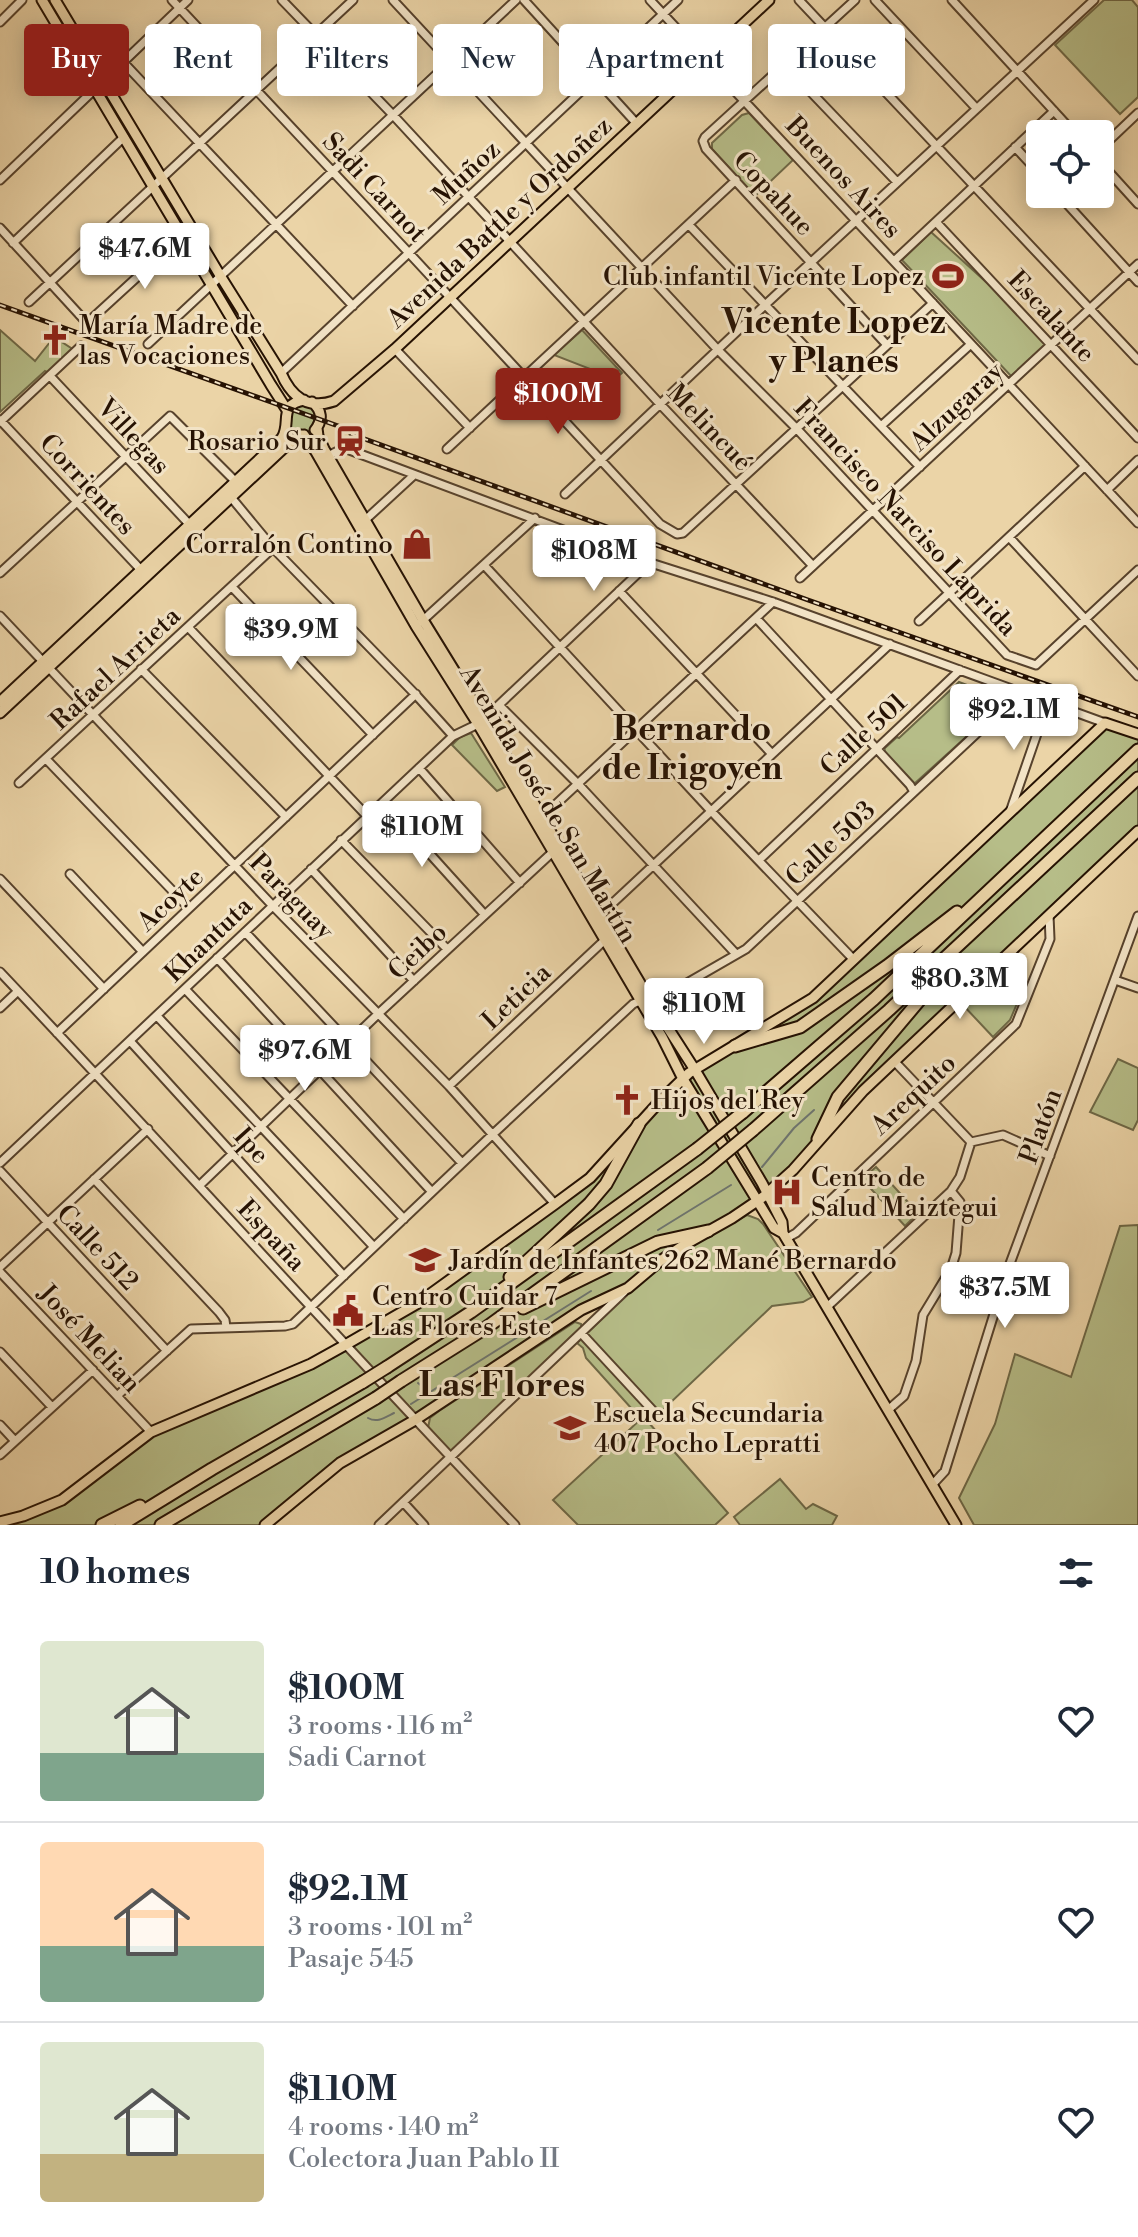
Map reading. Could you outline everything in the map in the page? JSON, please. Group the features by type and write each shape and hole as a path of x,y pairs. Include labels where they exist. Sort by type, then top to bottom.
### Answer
{"highway":[{"path":"121,1525 387,1367 471,1312 697,1149 874,999 1136,752"},
{"path":"161,1525 376,1398 487,1327 707,1168 889,1010 1138,778"},
{"path":"735,1046 800,1027 822,1013 887,966 1032,851"},
{"path":"818,1139 838,1097 992,915"},
{"path":"471,1312 597,1194 619,1162 639,1124"},
{"path":"487,1327 658,1242 708,1231"},
{"path":"102,1525 212,1469"}],"main road":[{"path":"42,0 56,24"},
{"path":"55,0 69,24"},
{"name":"Avenida Battle y Ordoñez","path":"743,24 769,0"},
{"path":"100,96 287,410"},
{"path":"113,96 288,389 319,410 319,424 312,433 294,433 286,422"},
{"name":"Avenida Battle y Ordoñez","path":"308,401 323,404 334,401 363,378 667,96"},
{"name":"Avenida Battle y Ordoñez","path":"319,424 363,378"},
{"path":"239,484 287,431 287,410 292,403 308,401"},
{"name":"Avenida José de San Martín","path":"319,424 318,436 328,456 419,623 645,1000 695,1070 767,1193 782,1222 785,1236 956,1525"},
{"path":"0,702 45,665 239,484 302,435"},
{"name":"Avenida José de San Martín","path":"302,435 362,523"},
{"path":"144,573 190,525 228,494"},
{"path":"0,713 45,665"},
{"path":"0,1522 62,1500 151,1432 311,1364 418,1303 590,1178 683,1079 813,998 1105,723 1138,734"},
{"path":"265,1525 340,1463 415,1420 581,1310 628,1288 660,1261 757,1201 793,1170 863,1091 1138,831"},
{"name":"Avenida José de San Martín","path":"556,849 600,915 608,938"},
{"name":"Avenida José de San Martín","path":"645,1000 683,1079 774,1228 785,1236"}],"street":[{"path":"0,22 22,0"},
{"name":"Sadi Carnot","path":"172,0 194,24"},
{"path":"129,56 188,0"},
{"name":"Melincué","path":"282,0 303,24"},
{"path":"327,24 353,0"},
{"name":"Francisco Narciso Laprida","path":"393,0 433,42"},
{"path":"490,24 516,0"},
{"path":"524,0 559,39"},
{"name":"Buenos Aires","path":"650,0 673,24"},
{"name":"Muñoz","path":"653,24 678,0"},
{"path":"799,0 822,24"},
{"path":"828,24 855,0"},
{"path":"875,0 976,108"},
{"path":"952,0 1062,120"},
{"path":"565,494 1094,0"},
{"path":"129,68 353,306"},
{"path":"261,86 277,71"},
{"path":"148,344 433,78"},
{"path":"745,101 768,80"},
{"path":"0,180 87,96"},
{"path":"29,302 251,96"},
{"name":"Sadi Carnot","path":"261,96 660,524 677,534 683,533 737,484"},
{"name":"Melincué","path":"374,96 813,566"},
{"name":"Francisco Narciso Laprida","path":"483,96 718,350 797,429 1007,655 1036,665 1085,619"},
{"name":"Muñoz","path":"281,373 577,96"},
{"path":"611,96 637,124"},
{"name":"Buenos Aires","path":"740,96 1138,523"},
{"path":"815,96 897,182"},
{"path":"889,96 1138,360"},
{"name":"Copahue","path":"745,101 705,137 706,149 887,345"},
{"path":"894,261 1054,111"},
{"path":"1114,136 1138,113"},
{"path":"13,243 124,137"},
{"path":"1015,147 1026,159"},
{"path":"1114,177 1138,204"},
{"path":"447,449 736,180"},
{"path":"1071,208 1138,282"},
{"name":"Escalante","path":"936,222 1138,438"},
{"path":"689,225 920,467"},
{"path":"0,228 87,323 182,236"},
{"name":"Alzugaray","path":"800,578 1138,264"},
{"path":"737,484 933,303"},
{"path":"881,426 971,344"},
{"path":"0,421 81,346"},
{"path":"395,349 470,428"},
{"name":"Villegas","path":"50,376 190,525"},
{"path":"0,573 170,416 239,484"},
{"name":"Corrientes","path":"0,421 144,573"},
{"path":"328,456 344,448 650,562 773,602 1105,723"},
{"path":"1107,490 1138,460"},
{"path":"919,621 1085,466"},
{"path":"362,523 413,476"},
{"path":"228,494 273,548 453,736"},
{"path":"419,623 535,518"},
{"path":"1009,537 1138,676"},
{"name":"Rafael Arrieta","path":"19,783 273,548"},
{"name":"Khantuta","path":"0,1163 453,736 481,722 650,562"},
{"path":"484,565 711,811 854,960"},
{"path":"1085,619 1138,570"},
{"path":"232,587 373,735"},
{"path":"619,591 772,754"},
{"path":"539,820 773,602"},
{"name":"Paraguay","path":"0,616 272,905 449,1086 555,1204"},
{"path":"756,618 914,792"},
{"path":"188,627 367,816"},
{"path":"600,915 890,644"},
{"path":"141,669 286,817"},
{"name":"Calle 501","path":"759,860 960,670"},
{"name":"Calle 503","path":"118,1395 191,1329 290,1326 621,1015 645,1000 661,998 746,949 1021,692"},
{"name":"Acoyte","path":"57,1033 416,694"},
{"path":"1010,812 1048,702"},
{"path":"499,705 578,784 736,954"},
{"path":"46,759 189,908"},
{"path":"419,768 520,883"},
{"path":"383,802 485,915"},
{"path":"341,840 447,949"},
{"name":"Ceibo","path":"200,1185 556,849"},
{"path":"311,869 414,981"},
{"path":"70,874 143,952"},
{"path":"0,879 104,989"},
{"name":"Arequito","path":"785,1236 796,1233 1016,1024 1050,939 1049,914"},
{"name":"Platón","path":"932,1485 945,1471 1008,1269 1138,916"},
{"path":"245,932 462,1163"},
{"name":"Leticia","path":"449,1086 608,938"},
{"path":"217,958 432,1192"},
{"name":"España","path":"0,972 515,1525"},
{"path":"1115,980 1138,988"},
{"path":"185,989 404,1219"},
{"path":"0,1008 18,991"},
{"path":"157,1016 374,1247"},
{"name":"Ipe","path":"130,1041 344,1276"},
{"path":"895,1062 971,1142"},
{"path":"0,1270 148,1129"},
{"path":"971,1142 1003,1135 1050,1156"},
{"path":"827,1307 951,1191 960,1177 971,1142"},
{"name":"Calle 512","path":"0,1171 167,1351"},
{"path":"94,1179 219,1312 226,1327"},
{"path":"888,1410 904,1396 916,1361 923,1315 951,1269 956,1253 960,1202 951,1191"},
{"name":"José Melian","path":"0,1270 151,1432"},
{"path":"379,1525 628,1288"},
{"path":"581,1333 655,1413"},
{"path":"0,1352 52,1407"},
{"path":"0,1455 93,1370"},
{"path":"0,1425 15,1441"},
{"path":"403,1502 424,1525"}],"green space":[{"path":"1104,0 1132,0 1138,7 1138,97 1120,114 1055,45"},
{"path":"749,113 793,160 755,196 712,149 712,143 742,115"},
{"path":"931,232 997,292 1047,345 1012,377 902,260"},
{"path":"0,330 35,361 54,337 74,350 49,373 45,371 0,412"},
{"path":"582,330 622,373 614,380 554,355"},
{"path":"292,403 316,405 317,428 303,434 289,428"},
{"path":"959,682 1007,700 914,784 884,752 885,748"},
{"path":"1105,723 1138,734 1138,831 954,1004 763,1197 628,1288 581,1310 340,1463 265,1525 0,1525 42,1509 151,1432 311,1364 418,1303 590,1178 683,1079 813,998"},
{"path":"471,733 505,787 497,791 452,745 460,737"},
{"path":"995,972 1022,992 1010,1020 993,1037 962,1004"},
{"path":"1118,1059 1138,1068 1138,1120 1133,1130 1090,1112"},
{"path":"876,1167 918,1213 905,1226 862,1179"},
{"path":"747,1215 763,1224 812,1297 803,1302 772,1306 649,1423 728,1513 715,1525 578,1525 553,1500 641,1419 586,1358 583,1348 577,1343 637,1284 671,1257"},
{"path":"1138,1225 1138,1525 974,1525 959,1498 995,1424 1015,1354 1071,1377 1120,1226"},
{"path":"575,1322 581,1324 581,1329 454,1450 448,1450 428,1428 430,1418 439,1411"},
{"path":"780,1479 806,1509 813,1504 837,1516 832,1525 740,1525 734,1517"}],"waterway":[{"path":"762,1167 794,1128 814,1110"},
{"path":"658,1230 731,1185"},
{"path":"411,1404 591,1291"},
{"path":"418,1383 428,1391"},
{"path":"368,1418 378,1420 394,1413"}],"railway":[{"path":"0,305 341,427"},
{"path":"351,434 1138,717"}],"place":[{"name":"Club infantil Vicente Lopez","path":"948,276"},
{"name":"María Madre de las Vocaciones","path":"55,340"},
{"name":"Rosario Sur","path":"350,441"},
{"name":"Corralón Contino","path":"417,544"},
{"name":"Hijos del Rey","path":"627,1100"},
{"name":"Centro de Salud Maiztegui","path":"787,1192"},
{"name":"Jardín de Infantes 262 Mané Bernardo","path":"425,1260"},
{"name":"Centro Cuidar 7 Las Flores Este","path":"348,1311"},
{"name":"Escuela Secundaria 407 Pocho Lepratti","path":"570,1428"}],"district":[{"name":"Vicente Lopez y Planes","path":"834,340"},
{"name":"Bernardo de Irigoyen","path":"692,748"},
{"name":"Las Flores","path":"502,1384"}]}
